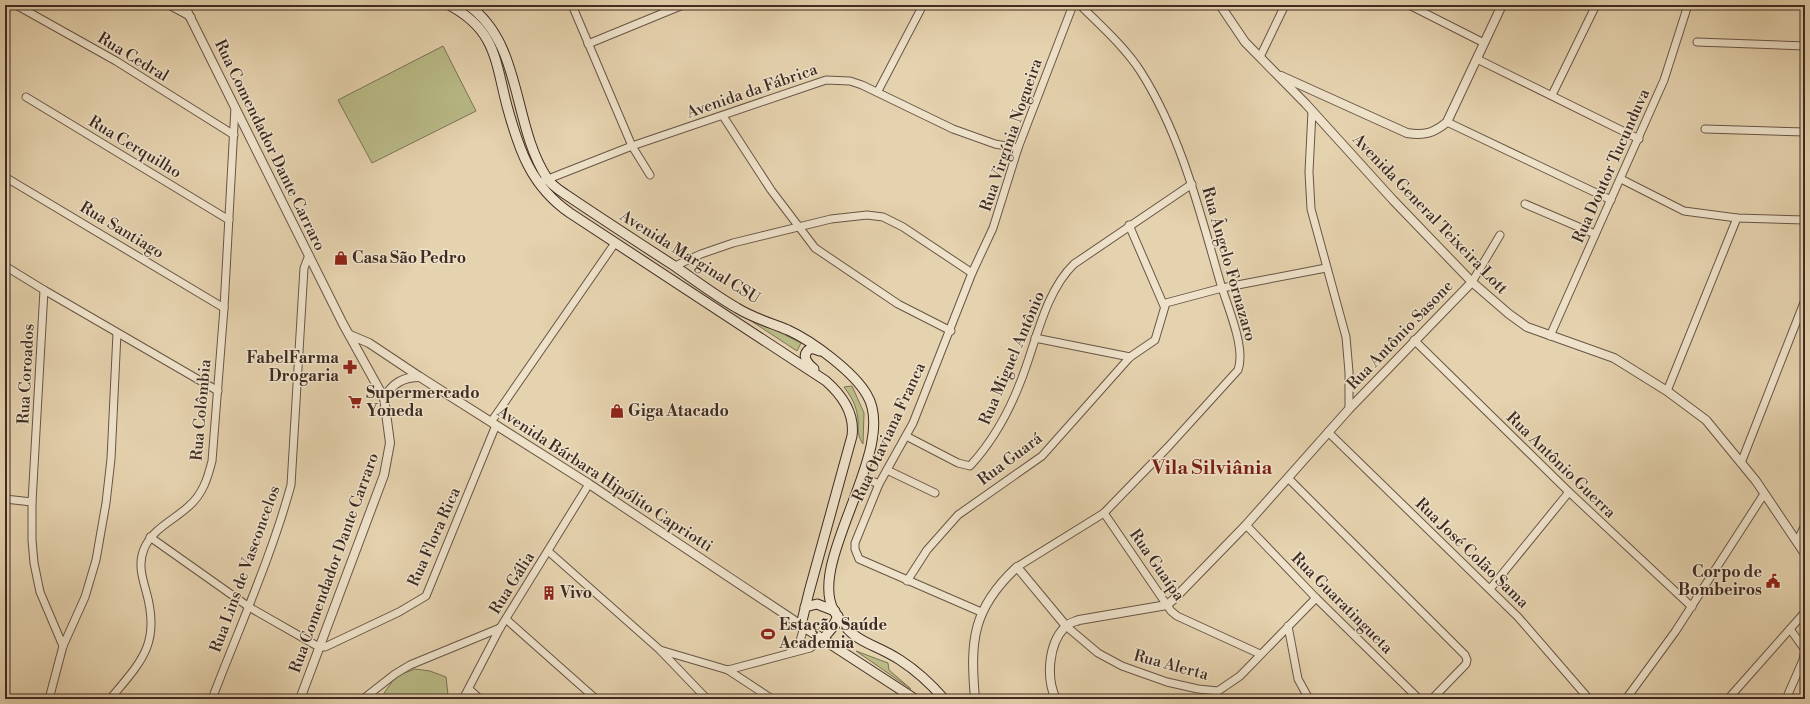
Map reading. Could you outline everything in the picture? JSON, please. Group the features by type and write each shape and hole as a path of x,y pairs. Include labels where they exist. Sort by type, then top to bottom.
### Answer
{"main road":[{"name":"Avenida Marginal CSU","path":"449,5 461,11 476,23 487,38 497,61 516,136 528,166 538,184 559,206 826,381 841,395 851,415 854,426 805,608 803,626"},
{"path":"468,5 484,18 500,42 528,135 547,179"},
{"name":"Avenida Marginal CSU","path":"547,179 565,194 739,310 789,331 821,352 854,378 867,395 873,408 875,427 862,477 834,557 830,578 829,595 836,614 849,631 859,640 899,659 909,666 928,681 944,699"},
{"path":"821,352 811,348 805,353 804,358 807,363 826,381"},
{"path":"805,608 817,604 836,614 832,628 823,639"},
{"path":"803,626 915,699"}],"street":[{"name":"Rua Cedral","path":"16,5 116,61 234,135"},
{"path":"169,5 191,17"},
{"name":"Rua Comendador Dante Carraro","path":"184,5 309,255 384,398 390,443 384,475 300,699"},
{"path":"572,5 632,146 650,175"},
{"path":"588,44 683,5"},
{"path":"878,92 923,5"},
{"name":"Rua Virgínia Nogueira","path":"972,273 993,228 1018,148 1073,5"},
{"name":"Rua Ângelo Fornazaro","path":"1017,567 1104,513 1168,447 1238,370 1240,352 1192,184 1158,100 1140,71 1115,40 1080,5"},
{"name":"Avenida General Teixeira Lott","path":"1220,5 1245,42 1278,74 1393,200 1472,282 1518,321 1550,336 1604,353 1667,391 1706,420 1764,494 1805,554"},
{"path":"1260,57 1286,5"},
{"path":"1409,5 1484,43"},
{"path":"1278,74 1407,133 1426,135 1438,130 1446,122 1502,5"},
{"path":"1552,95 1596,5"},
{"name":"Rua Doutor Tucunduva","path":"1550,336 1639,139 1669,67 1688,5"},
{"path":"1697,42 1805,46"},
{"path":"1477,59 1639,139"},
{"name":"Avenida da Fábrica","path":"538,184 547,179 632,146 826,80 850,81 878,92 954,129 996,144 1018,148"},
{"name":"Rua Cerquilho","path":"26,97 229,220"},
{"name":"Rua Colômbia","path":"110,699 139,663 151,636 152,618 140,565 143,551 150,537 190,505 208,479 212,460 224,308 234,135 234,107"},
{"path":"1312,111 1309,189 1311,210 1346,337 1349,372 1349,409"},
{"path":"723,116 770,190 815,248 898,304 951,331"},
{"path":"1446,122 1611,200"},
{"path":"1705,129 1805,132"},
{"name":"Rua Santiago","path":"5,177 224,308"},
{"path":"1621,179 1684,211 1737,218 1805,220"},
{"path":"1192,184 1129,226 1166,304 1222,288 1326,268"},
{"path":"1525,204 1595,234"},
{"path":"675,266 701,254 732,243 831,219 850,216 883,217 903,227 972,273"},
{"path":"1667,391 1737,218"},
{"name":"Rua Miguel Antônio","path":"906,436 958,464 970,466 995,435 1007,414 1021,382 1035,338 1062,277 1074,264 1129,226"},
{"path":"1472,282 1500,235"},
{"name":"Rua Flora Rica","path":"319,647 325,647 399,612 426,596 494,424 615,243"},
{"name":"Rua Lins de Vasconcelos","path":"212,699 237,632 249,606 284,510 291,485 304,268 309,255"},
{"path":"5,266 218,391"},
{"name":"Rua Otaviana Franca","path":"907,581 859,559 855,549 857,534 879,484 906,436 951,331 972,273"},
{"name":"Rua Antônio Sasone","path":"1167,605 1203,571 1349,409 1414,340 1472,282"},
{"name":"Rua Coroados","path":"44,290 32,502 32,540 39,585 46,610 63,646"},
{"path":"1741,463 1805,300"},
{"name":"Rua Guará","path":"907,581 927,550 958,515 1042,456 1130,357 1155,340 1166,304"},
{"path":"49,699 63,646 85,597 96,560 106,503 111,459 117,333"},
{"name":"Avenida Bárbara Hipólito Capriotti","path":"350,335 369,342 420,378 588,484 803,626"},
{"path":"1035,338 1130,357"},
{"name":"Rua Antônio Guerra","path":"1414,340 1569,492 1692,607"},
{"path":"384,398 389,390 399,382 411,377 420,378"},
{"name":"Rua José Colão Sama","path":"1328,432 1490,589 1548,649 1589,699"},
{"path":"887,470 935,493"},
{"path":"862,477 879,484"},
{"path":"1288,478 1465,655 1467,660 1466,664 1432,699"},
{"name":"Rua Gália","path":"464,699 500,628 507,620 588,484"},
{"path":"1490,589 1569,492"},
{"path":"1626,699 1692,607 1764,494"},
{"path":"5,499 32,502"},
{"name":"Rua Guaípa","path":"1104,513 1167,605 1177,616 1260,654"},
{"name":"Rua Guaratingueta","path":"1246,525 1316,598 1419,699"},
{"path":"1797,542 1805,525"},
{"path":"150,537 249,606 319,647"},
{"path":"548,551 660,650 707,699"},
{"path":"975,699 974,641 981,612 1002,581 1017,567 1066,626"},
{"path":"907,581 981,612"},
{"name":"Rua Alerta","path":"1066,626 1098,653 1122,666 1167,682 1198,689 1222,690 1240,676 1316,598"},
{"path":"1056,699 1050,682 1052,654 1060,632 1066,626 1079,620 1167,605"},
{"path":"1728,699 1805,612"},
{"path":"507,620 596,699"},
{"path":"789,653 800,641 803,626"},
{"path":"1288,626 1298,679 1309,699"},
{"path":"363,699 410,665 500,628"},
{"path":"1786,699 1804,660 1805,650 1790,629"},
{"path":"728,670 810,648 823,639"},
{"path":"660,650 728,670 772,699"},
{"path":"469,689 480,699"},
{"path":"373,699 375,690"}],"green space":[{"path":"443,46 476,111 372,163 338,100"},
{"path":"733,309 801,343 797,351"},
{"path":"852,386 864,413 863,444 858,432 858,417 855,406 844,387"},
{"path":"856,651 888,663 889,670 911,689"},
{"path":"415,669 430,671 446,677 447,699 380,699 396,676"}],"place":[{"name":"Casa São Pedro","path":"341,258"},
{"name":"FabelFarma Drogaria","path":"350,367"},
{"name":"Supermercado Yoneda","path":"355,402"},
{"name":"Giga Atacado","path":"617,411"},
{"name":"Corpo de Bombeiros","path":"1773,581"},
{"name":"Vivo","path":"549,593"},
{"name":"Estação Saúde Academia","path":"768,634"}],"district":[{"name":"Vila Silviânia","path":"1212,468"}]}
